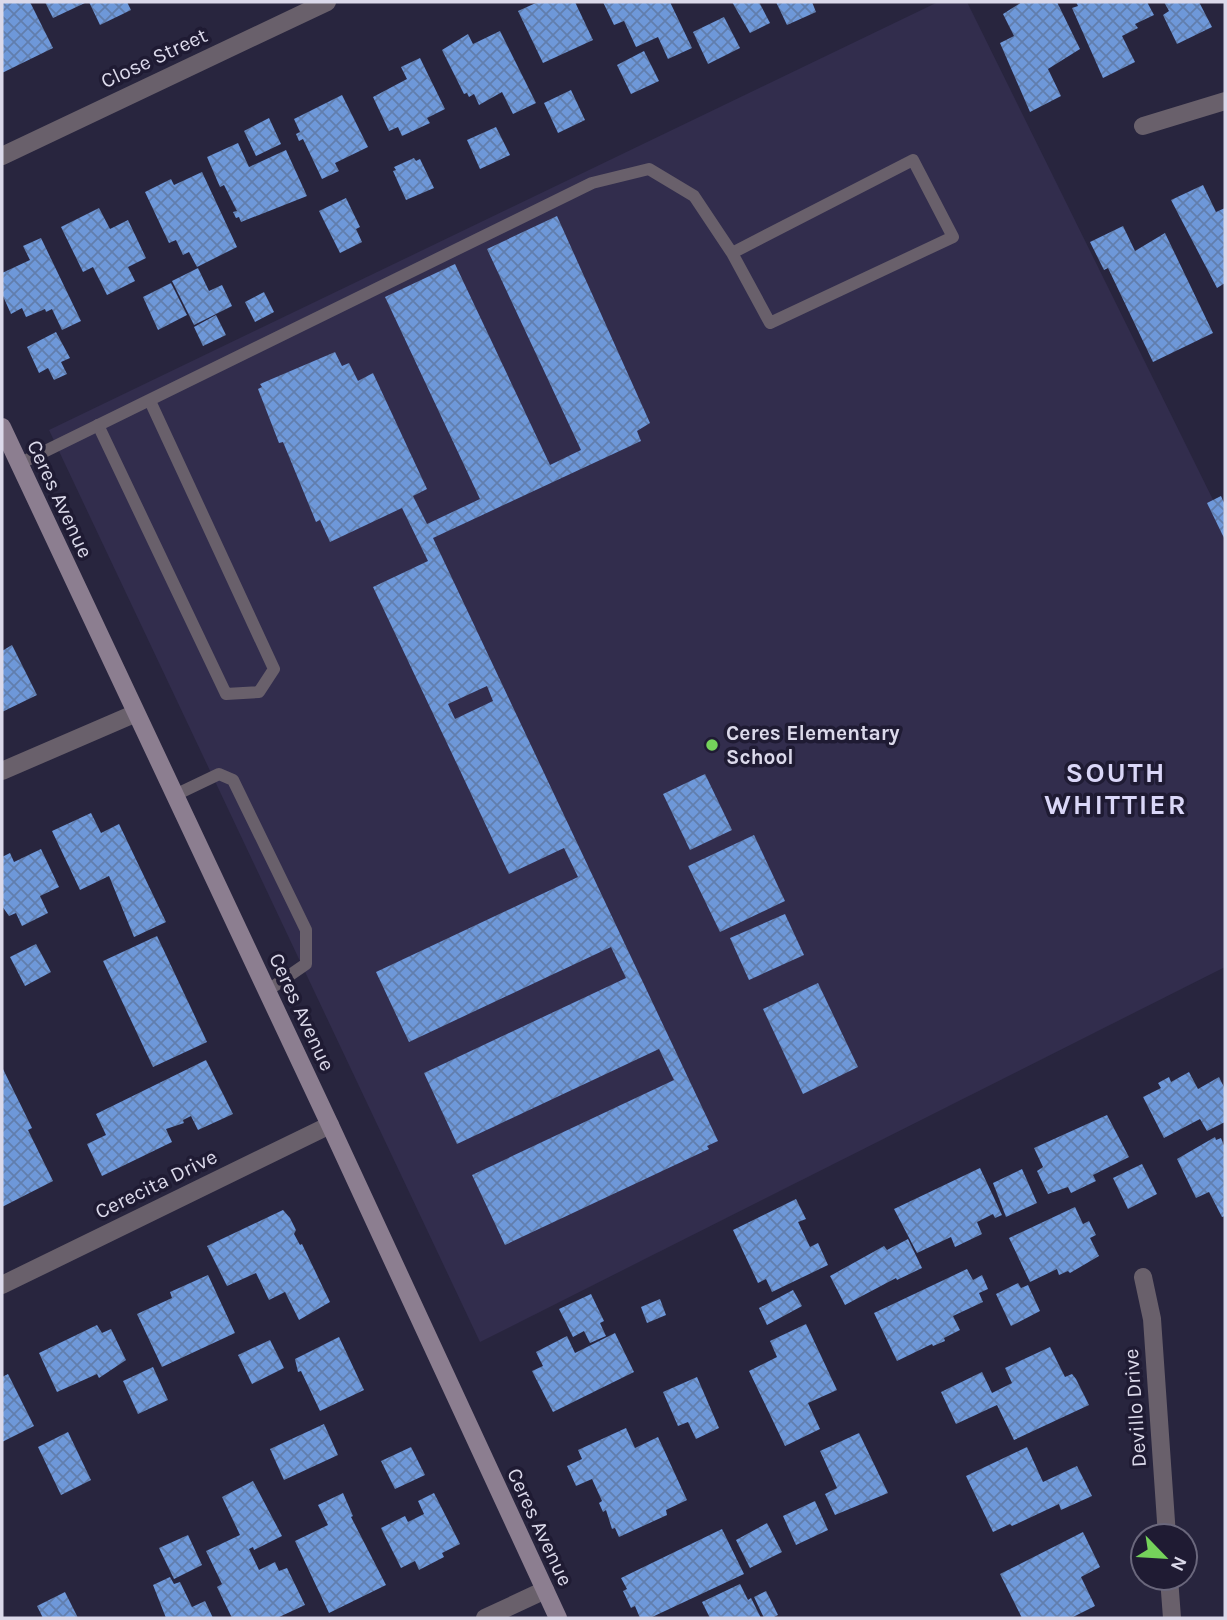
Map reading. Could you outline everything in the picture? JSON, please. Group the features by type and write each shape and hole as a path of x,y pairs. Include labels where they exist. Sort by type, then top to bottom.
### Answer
{"street":[{"name":"Close Street","path":"2,156 327,2"},
{"path":"1143,126 1225,101"},
{"name":"Ceres Avenue","path":"2,427 558,1618"},
{"path":"2,771 134,713"},
{"name":"Cerecita Drive","path":"2,1285 330,1125"},
{"name":"Devillo Drive","path":"1143,1277 1152,1319 1166,1522"},
{"path":"485,1618 545,1590"},
{"path":"1171,1592 1172,1618"}],"lane":[{"path":"19,464 603,180 649,169 694,196 732,253 770,323 953,237 913,160 732,253"},
{"path":"98,425 226,694 259,692 274,669 149,401"},
{"path":"173,796 219,774 233,780 294,905 306,930 306,964 267,991"}],"shaded area":[{"name":"Ceres Elementary School","path":"938,2 967,2 1225,524 1225,967 480,1342 49,430"}],"building":[{"path":"2,2 30,2 53,48 2,73"},
{"path":"45,2 87,2 53,18"},
{"path":"89,2 127,2 131,10 100,25"},
{"path":"538,2 575,2 593,40 543,63 518,11"},
{"path":"603,2 670,2 692,48 668,59 658,37 636,47 624,21 614,25"},
{"path":"732,2 759,2 770,23 750,33"},
{"path":"776,2 812,2 816,12 787,25"},
{"path":"1022,2 1057,2 1080,49 1048,69 1061,96 1030,112 1000,43 1014,36 1003,14"},
{"path":"1076,2 1147,2 1154,15 1135,24 1138,28 1122,36 1135,62 1103,78 1072,8 1078,6"},
{"path":"1164,2 1199,2 1212,27 1177,44 1163,15 1169,11"},
{"path":"724,17 740,48 708,64 693,32"},
{"path":"500,31 536,103 513,114 502,92 479,105 474,94 469,97 467,93 464,94 442,50 468,34 473,44"},
{"path":"644,51 659,81 631,94 617,65"},
{"path":"420,58 445,109 427,118 430,123 402,136 398,127 389,131 373,97 407,79 401,67"},
{"path":"571,90 585,120 558,133 544,103"},
{"path":"342,95 368,147 335,163 339,171 322,179 303,139 299,141 296,134 300,132 294,119"},
{"path":"269,118 281,144 256,156 244,131"},
{"path":"496,127 510,155 480,169 467,140"},
{"path":"238,143 249,167 286,150 307,196 241,222 239,217 236,218 233,212 237,211 224,185 220,187 207,157"},
{"path":"414,158 416,161 420,159 434,188 406,200 393,171 396,170 394,167"},
{"path":"202,172 237,247 197,267 189,252 183,255 176,240 169,243 145,192 171,179 174,185"},
{"path":"1203,185 1216,212 1225,208 1225,283 1217,288 1171,200"},
{"path":"346,198 360,227 356,229 362,242 340,253 319,211"},
{"path":"99,208 110,229 128,220 146,258 128,267 135,281 107,295 93,267 83,272 61,227"},
{"path":"557,216 650,423 637,431 641,441 433,538 718,1141 707,1146 709,1149 505,1245 472,1175 674,1080 659,1049 457,1144 424,1073 626,978 611,947 409,1042 376,972 578,877 564,848 509,874 373,587 428,561 402,508 330,542 320,520 316,522 283,442 279,443 258,389 262,387 260,384 335,352 342,366 349,363 358,381 373,373 427,489 413,496 427,524 480,499 385,297 455,264 550,465 581,450 487,249","holes":["487,686 493,701 455,719 448,704"]},
{"path":"1123,226 1135,251 1165,233 1213,333 1153,362 1108,268 1104,270 1090,242"},
{"path":"41,238 81,321 62,330 52,309 26,317 22,308 11,314 2,294 2,273 30,260 23,246"},
{"path":"198,268 209,291 222,285 232,306 194,325 172,281"},
{"path":"171,283 187,315 158,330 143,297"},
{"path":"264,292 274,312 255,322 245,302"},
{"path":"216,315 226,335 203,346 194,327"},
{"path":"56,332 70,358 61,362 67,374 54,380 48,368 39,373 27,347"},
{"path":"1221,496 1225,505 1225,540 1207,503"},
{"path":"12,645 37,695 2,712 2,651"},
{"path":"705,774 732,830 690,850 663,794"},
{"path":"91,813 101,833 119,824 166,922 134,937 109,876 80,890 52,831"},
{"path":"754,835 785,901 720,932 688,866"},
{"path":"41,849 59,887 40,896 48,913 22,926 16,913 9,916 2,906 2,857 10,853 14,862"},
{"path":"785,914 804,955 749,980 730,938"},
{"path":"157,936 207,1042 153,1067 103,961"},
{"path":"36,944 51,972 25,986 10,957"},
{"path":"818,983 858,1067 803,1094 763,1009"},
{"path":"206,1060 233,1114 198,1130 191,1116 183,1120 184,1123 166,1129 172,1142 102,1176 87,1144 106,1135 96,1114"},
{"path":"2,1067 32,1128 28,1130 53,1181 2,1207"},
{"path":"1189,1072 1198,1089 1219,1077 1225,1089 1225,1122 1207,1131 1200,1119 1164,1138 1143,1097 1161,1088 1158,1083 1169,1077 1171,1082"},
{"path":"1107,1115 1129,1157 1093,1175 1096,1181 1071,1193 1068,1187 1048,1194 1037,1171 1043,1167 1034,1148"},
{"path":"1215,1137 1216,1140 1221,1138 1225,1148 1225,1216 1222,1217 1209,1192 1196,1198 1177,1159"},
{"path":"1142,1164 1157,1194 1128,1209 1113,1178"},
{"path":"980,1168 1002,1215 995,1218 993,1214 977,1222 982,1234 955,1247 951,1237 917,1253 894,1209"},
{"path":"1022,1169 1037,1203 1006,1217 993,1183"},
{"path":"796,1199 806,1219 798,1222 810,1247 818,1243 828,1265 772,1292 766,1279 758,1283 733,1230"},
{"path":"1075,1207 1083,1224 1089,1221 1096,1235 1090,1238 1099,1256 1070,1273 1068,1271 1059,1275 1057,1269 1030,1282 1009,1238"},
{"path":"283,1210 290,1218 296,1230 294,1234 300,1245 302,1244 330,1302 299,1320 285,1292 269,1300 256,1273 227,1286 207,1246"},
{"path":"908,1239 922,1268 897,1280 896,1278 845,1305 830,1276 884,1246 887,1250"},
{"path":"967,1269 973,1280 982,1275 988,1289 979,1293 983,1302 953,1316 960,1330 944,1338 945,1341 933,1346 932,1344 897,1361 874,1313"},
{"path":"208,1275 235,1333 162,1367 137,1314 172,1298 170,1292"},
{"path":"1018,1283 1021,1288 1028,1285 1040,1311 1011,1326 996,1294"},
{"path":"793,1290 802,1306 767,1325 759,1308"},
{"path":"591,1294 604,1321 600,1323 606,1336 590,1343 584,1331 573,1337 559,1309"},
{"path":"660,1299 666,1315 647,1323 641,1307"},
{"path":"806,1324 837,1390 808,1403 820,1429 785,1446 749,1371 777,1357 770,1341"},
{"path":"97,1325 102,1333 111,1329 126,1360 99,1378 97,1374 57,1392 39,1353"},
{"path":"615,1333 634,1372 553,1412 532,1371 543,1366 536,1352 567,1336 575,1353"},
{"path":"339,1337 364,1390 320,1411 301,1371 298,1372 295,1359"},
{"path":"270,1340 284,1368 252,1384 238,1355"},
{"path":"1050,1347 1065,1377 1072,1374 1089,1405 1014,1440 997,1405 956,1424 941,1392 982,1372 992,1393 1012,1383 1005,1368"},
{"path":"153,1367 168,1400 138,1414 123,1381"},
{"path":"8,1374 34,1426 2,1442 2,1377"},
{"path":"697,1377 719,1428 696,1439 688,1422 678,1426 663,1392"},
{"path":"324,1424 338,1455 284,1480 270,1449"},
{"path":"626,1428 635,1448 658,1437 687,1500 666,1510 667,1515 619,1537 615,1528 612,1529 606,1510 603,1512 599,1503 602,1501 592,1479 576,1486 567,1466 582,1459 578,1450"},
{"path":"68,1432 91,1480 61,1495 38,1447"},
{"path":"859,1433 888,1493 835,1515 825,1494 837,1488 820,1451"},
{"path":"411,1447 425,1475 395,1489 381,1461"},
{"path":"1027,1447 1043,1482 1077,1466 1092,1496 1061,1510 1059,1504 993,1532 966,1476"},
{"path":"253,1481 282,1536 254,1550 253,1547 249,1549 259,1570 275,1562 279,1571 287,1568 305,1605 277,1618 232,1618 217,1587 222,1584 206,1551 240,1535 222,1497"},
{"path":"343,1493 353,1516 351,1517 386,1585 329,1613 295,1541 328,1525 318,1505"},
{"path":"434,1493 460,1544 442,1553 444,1557 419,1570 415,1561 401,1568 381,1528 405,1516 408,1522 424,1514 418,1501"},
{"path":"815,1501 828,1530 796,1545 783,1516"},
{"path":"767,1523 782,1552 750,1568 736,1540"},
{"path":"722,1529 744,1574 650,1618 640,1618 635,1606 631,1608 623,1591 627,1589 621,1578"},
{"path":"1083,1532 1100,1567 1081,1577 1095,1606 1071,1618 1022,1618 1000,1574"},
{"path":"188,1535 202,1565 174,1579 159,1548"},
{"path":"170,1577 174,1584 180,1582 192,1607 205,1601 213,1618 166,1618 153,1585"},
{"path":"740,1584 761,1618 710,1618 702,1602"},
{"path":"766,1591 778,1615 772,1618 764,1618 754,1597"},
{"path":"65,1592 78,1618 43,1618 37,1606"}],"place":[{"name":"Ceres Elementary School","path":"712,745"}],"district":[{"name":"SOUTH WHITTIER","path":"1116,788"}]}
